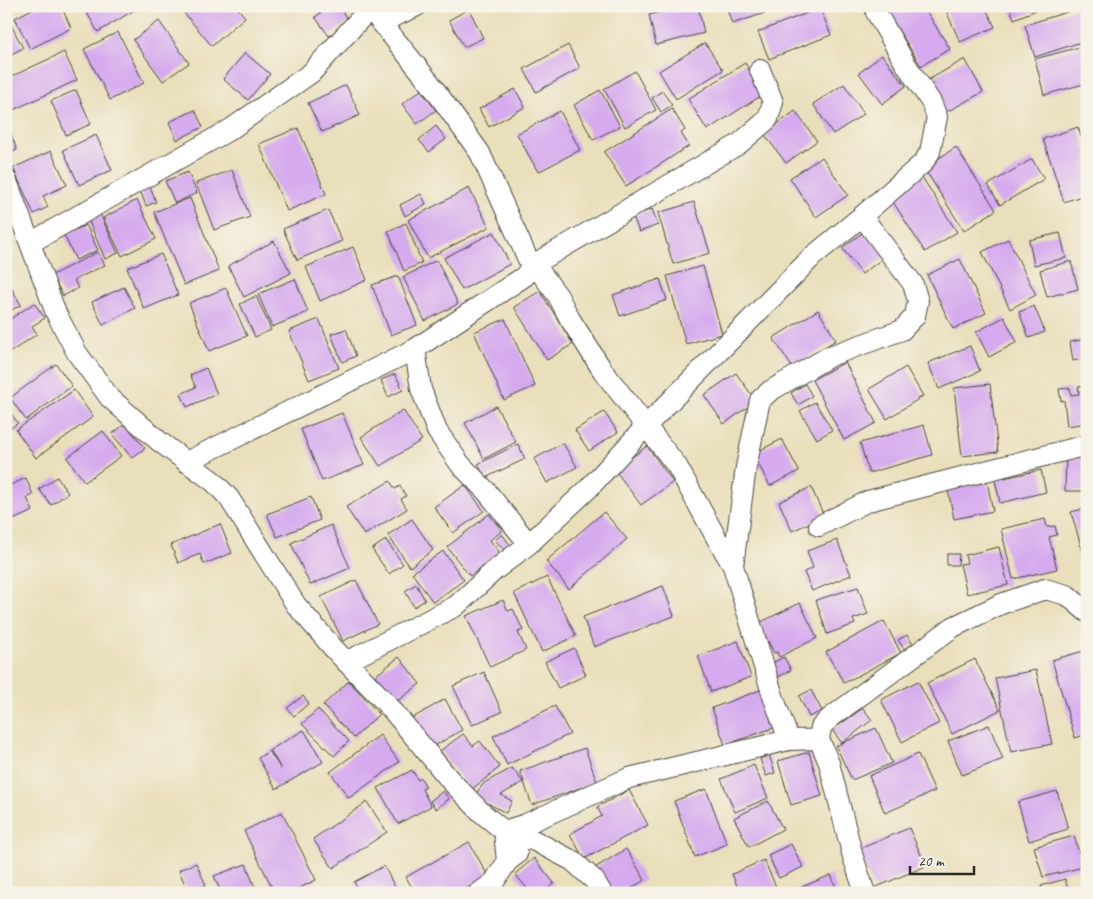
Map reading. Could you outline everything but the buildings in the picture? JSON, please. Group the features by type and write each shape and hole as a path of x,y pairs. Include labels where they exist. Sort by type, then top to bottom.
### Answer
{"street":[{"path":"30,243 231,129 311,73 373,12 417,6"},
{"path":"346,662 456,606 495,570 529,544 588,490 646,426 813,256 923,162 930,152 937,117 931,102 905,63 876,12 875,6"},
{"path":"373,12 430,83 480,153 531,266 538,269 558,296 570,319 603,371 677,466 733,566 773,696 789,740"},
{"path":"186,462 415,349 526,276 531,266 739,144 768,119 772,102 760,70"},
{"path":"6,179 56,313 77,353 110,398 186,462 214,482 229,498 296,605 346,662 388,705 450,780 482,813 504,830 535,841 573,861 594,880 602,893"},
{"path":"733,566 746,467 760,400 770,390 830,356 902,330 914,316 918,301 913,284 862,216"},
{"path":"415,349 421,389 437,431 460,464 487,492 529,544"},
{"path":"819,526 868,501 1087,446"},
{"path":"865,893 853,856 829,763 819,739 821,727 838,712 953,627 1001,604 1045,589 1067,595 1087,612"},
{"path":"504,830 526,824 629,778 789,740 819,739"},
{"path":"504,830 507,862"},
{"path":"479,893 494,882 507,862 535,841"}]}
